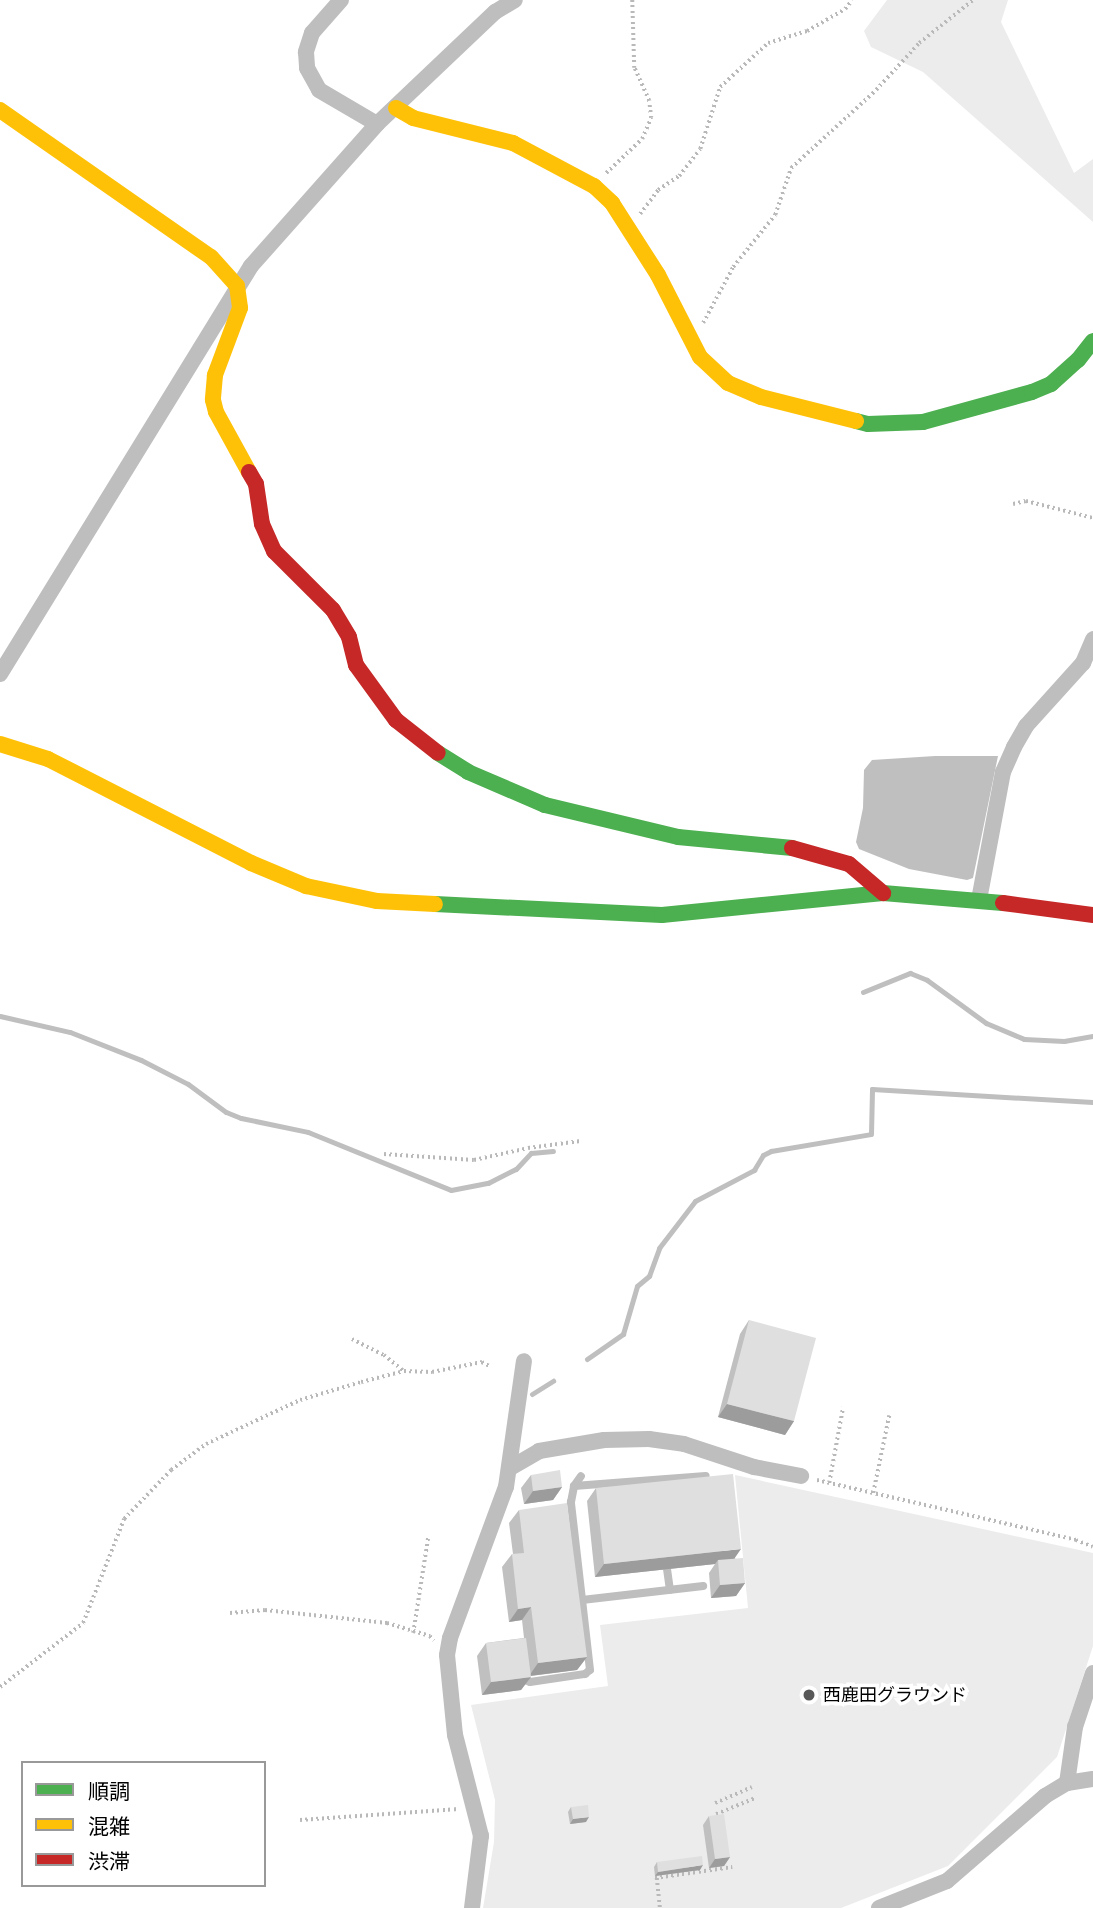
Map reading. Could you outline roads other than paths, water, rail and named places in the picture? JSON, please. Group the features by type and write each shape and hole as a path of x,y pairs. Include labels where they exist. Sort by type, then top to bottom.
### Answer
{"street":[{"path":"341,0 312,33 306,52 307,68 319,90 377,124"},
{"path":"0,674 237,286 287,222 377,124 495,12 514,0"},
{"path":"396,108 413,118 513,143 594,186 612,204 658,275 700,357 715,372 742,390 828,416 887,426 923,422 1032,392 1057,378 1078,360 1093,341"},
{"path":"0,110 211,257 237,286 240,308 215,375 213,400 216,412 256,484 262,524 274,551 333,610 349,637 356,665 396,720 427,746 468,772 545,805 678,837 776,844 821,855 849,864 883,893"},
{"path":"979,900 1003,772 1026,726 1083,663 1093,639"},
{"path":"0,744 48,759 251,863 306,886 377,901 662,915 883,893 979,900 1093,915"},
{"path":"472,1908 481,1836 455,1735 447,1655 450,1638 500,1510 510,1468 524,1361"},
{"path":"510,1468 539,1451 604,1440 649,1439 684,1444 754,1467 801,1476"},
{"path":"1067,1783 1075,1727 1093,1673"},
{"path":"879,1908 958,1873 1045,1797 1067,1783 1093,1779"}],"lane":[{"path":"523,1659 525,1680 530,1682 585,1674 590,1670 572,1502 574,1486 581,1476"},
{"path":"574,1486 706,1476"},
{"path":"667,1569 670,1590"},
{"path":"582,1600 703,1586"}],"waterway":[{"path":"863,992 910,973 927,980 986,1023 1024,1039 1064,1041 1093,1036"},
{"path":"0,1016 70,1032 141,1060 188,1084 226,1112 241,1118 308,1132 451,1190 488,1183 516,1169 531,1153 553,1151"},
{"path":"587,1359 623,1334 637,1286 649,1276 659,1248 695,1201 754,1170 763,1155 771,1151 871,1134 872,1089 1093,1102"},
{"path":"532,1394 553,1381"}],"place":[{"name":"西鹿田グラウンド","path":"809,1695"}]}
